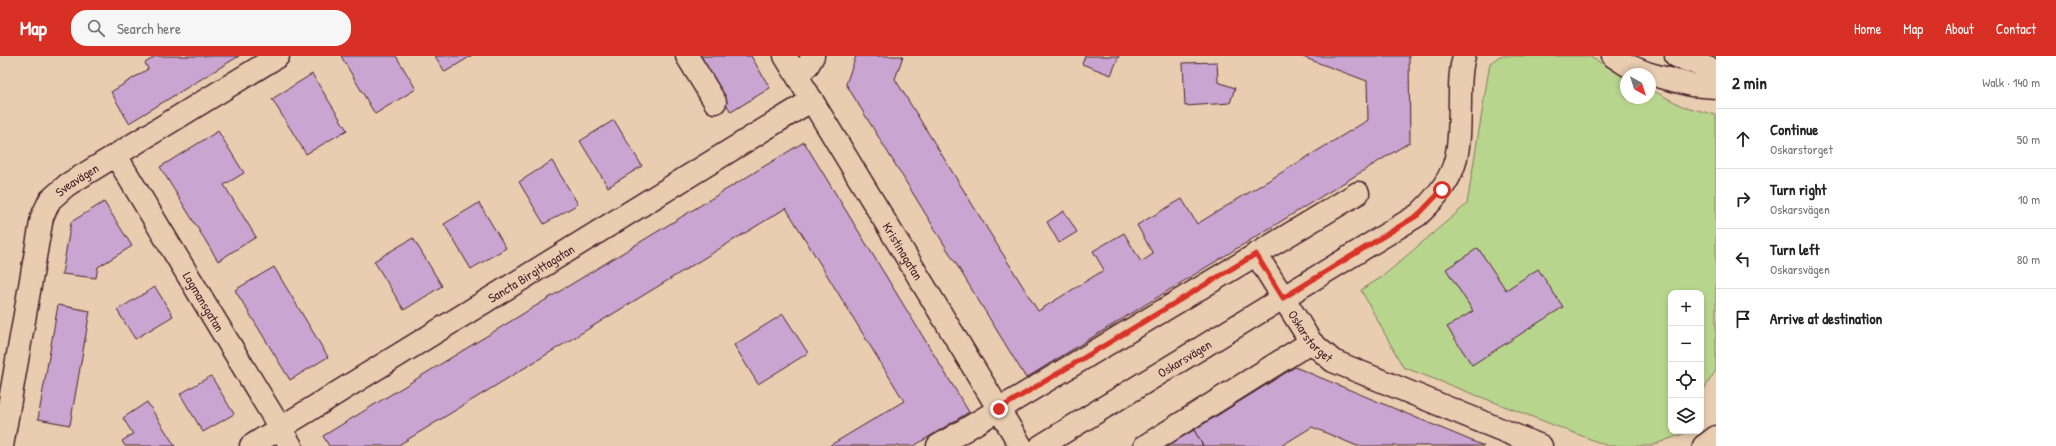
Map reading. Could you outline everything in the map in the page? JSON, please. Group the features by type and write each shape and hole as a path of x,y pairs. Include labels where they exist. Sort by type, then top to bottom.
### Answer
{"street":[{"name":"Sveavägen","path":"2,446 42,217 50,200 67,185 278,56"},
{"path":"687,56 715,102"},
{"name":"Kristinagatan","path":"785,56 1021,446"},
{"path":"797,75 808,65 813,56"},
{"name":"Oskarstorget","path":"1464,56 1460,78 1459,148 1452,173 1442,190 1418,215 1283,298 1311,342 1333,361 1541,446"},
{"path":"1613,56 1634,68"},
{"path":"1676,56 1716,71"},
{"path":"1656,76 1691,85 1716,87"},
{"name":"Sancta Birgittagatan","path":"251,446 286,437 812,100"},
{"name":"Lagmansgatan","path":"116,156 286,437"},
{"path":"938,446 1358,193"},
{"path":"1256,254 1283,298"},
{"name":"Oskarsvägen","path":"1041,446 1283,298"},
{"path":"1145,446 1311,342"},
{"path":"1704,446 1716,438"}],"green space":[{"path":"1500,56 1588,56 1620,73 1620,104 1656,104 1656,92 1682,106 1716,115 1716,370 1704,389 1704,290 1668,290 1668,434 1683,434 1650,446 1608,446 1403,367 1361,290 1382,277 1467,204 1490,63"}],"building":[{"path":"156,56 239,56 129,123 111,92 148,69 145,63"},
{"path":"341,56 396,56 416,89 375,114"},
{"path":"435,56 471,56 445,72"},
{"path":"697,56 751,56 770,88 731,112"},
{"path":"856,56 903,56 895,79 1038,311 1104,270 1093,251 1124,233 1141,262 1153,254 1137,225 1182,199 1197,224 1368,120 1367,81 1300,56 1409,56 1410,142 1026,378 846,84"},
{"path":"1085,56 1119,56 1111,75 1082,64"},
{"path":"1217,62 1218,82 1235,88 1230,103 1185,106 1183,63"},
{"path":"312,74 347,130 306,154 272,99"},
{"path":"614,120 642,166 608,187 580,141"},
{"path":"218,131 244,173 224,185 256,237 218,261 160,167"},
{"path":"804,142 969,412 914,446 829,446 904,401 786,208 397,446 329,446 323,436"},
{"path":"552,161 578,204 544,224 519,182"},
{"path":"104,202 132,246 98,267 96,278 62,274 71,222"},
{"path":"479,203 506,248 471,269 444,224"},
{"path":"1064,211 1077,232 1059,243 1047,222"},
{"path":"413,238 442,286 404,310 374,261"},
{"path":"1478,248 1506,290 1538,269 1563,307 1472,365 1447,327 1473,311 1446,269"},
{"path":"274,267 328,357 290,380 235,290"},
{"path":"155,287 173,316 135,339 117,310"},
{"path":"58,305 90,311 70,425 38,419"},
{"path":"783,314 808,353 758,384 734,345"},
{"path":"1295,367 1484,446 1357,446 1312,427 1281,446 1203,446 1194,430"},
{"path":"211,376 234,414 203,432 180,394"},
{"path":"147,402 175,446 125,446 122,441 133,434 123,418"},
{"path":"1194,430 1203,446 1167,446"}],"route":[{"path":"999,409 1256,254 1283,298 1418,215 1442,190"}]}
